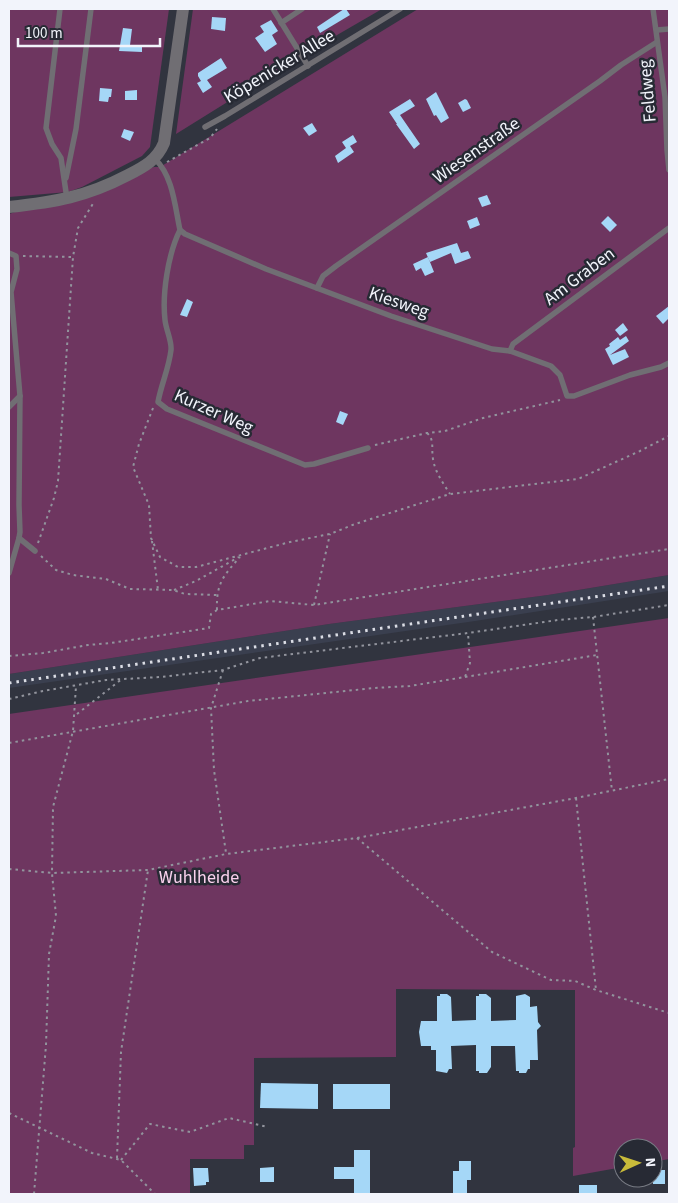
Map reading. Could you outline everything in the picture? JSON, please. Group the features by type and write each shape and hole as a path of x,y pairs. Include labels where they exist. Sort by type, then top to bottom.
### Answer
{"street":[{"path":"9,206 67,199 92,192 158,162 164,143 183,9"}],"lane":[{"path":"60,9 46,128 60,158 67,199"},
{"path":"65,182 76,129 91,9"},
{"path":"273,9 308,66"},
{"path":"281,23 302,9"},
{"name":"Köpenicker Allee","path":"205,126 308,66 400,9"},
{"name":"Feldweg","path":"653,9 665,97 669,170"},
{"path":"657,30 669,29"},
{"name":"Wiesenstraße","path":"317,288 322,276 621,65 657,42"},
{"path":"158,162 169,181 180,230"},
{"name":"Am Graben","path":"510,351 513,344 669,228"},
{"name":"Kiesweg","path":"180,230 266,269 317,288 399,318 492,349 510,351 551,366 560,375 568,396"},
{"name":"Kurzer Weg","path":"180,230 174,243 167,279 164,309 171,348 158,402 167,409 298,464 314,464 368,448"},
{"path":"9,253 16,256 17,269 10,293 20,396 20,532 9,573"},
{"path":"568,396 574,396 669,363"},
{"path":"9,407 20,396"},
{"path":"19,538 35,551"}],"path":[{"name":"Köpenicker Allee","path":"158,162 210,138 224,116"},
{"path":"92,192 94,204 84,216 78,228 73,257 58,481 54,498 35,551 56,570 74,575 106,579 130,589 158,591 173,590 196,581 241,556"},
{"path":"16,256 73,257"},
{"path":"158,591 149,505 133,467 139,444 160,392"},
{"path":"368,448 426,432 445,431 483,418 568,396"},
{"path":"426,432 432,441 432,458 440,479 450,494"},
{"path":"151,538 160,557 178,567 196,567 290,542 330,534 355,524 450,494 578,479 640,452 669,436"},
{"path":"314,605 330,534"},
{"path":"9,656 43,653 209,628 211,614 217,610 270,601 314,605 669,549"},
{"path":"217,610 217,595 224,576 241,556"},
{"path":"173,590 185,594 217,595"},
{"path":"9,699 106,680 160,677 223,670 260,658 593,617 669,605"},
{"path":"593,617 612,791"},
{"path":"464,677 470,663 468,633"},
{"path":"9,743 248,701 410,686 597,655"},
{"path":"223,670 211,708 214,770 226,854"},
{"path":"75,715 122,679"},
{"path":"34,1194 46,1045 49,954 56,916 52,873 53,807 73,731 76,685"},
{"path":"9,869 52,873 148,870 226,854 357,838 669,779"},
{"path":"576,798 596,990"},
{"path":"357,838 492,952 551,980 575,981 596,990 669,1012"},
{"path":"117,1158 121,1052 148,870"},
{"path":"9,1113 92,1153 121,1160 155,1194"},
{"path":"121,1160 150,1124 190,1132 229,1118 268,1127"}],"shaded area":[{"path":"669,575 669,591 9,688 9,674 329,624 548,595"}],"green space":[{"path":"9,9 169,9 150,147 142,156 82,187 68,192 9,197"},
{"path":"193,9 382,9 306,53 176,134"},
{"path":"418,9 669,9 669,575 548,595 329,624 9,674 9,214 154,167 160,167"},
{"name":"Wuhlheide","path":"669,618 669,1159 663,1160 663,1138 613,1138 613,1169 573,1176 573,1148 575,1147 575,990 396,989 396,1057 254,1058 254,1145 244,1145 244,1159 190,1159 190,1194 9,1194 9,714"}],"building":[{"path":"344,9 350,15 320,33 317,27"},
{"path":"212,17 226,18 225,31 211,29"},
{"path":"271,20 278,31 272,35 277,44 265,52 255,38 264,32 260,26"},
{"path":"123,28 132,29 130,45 142,45 142,52 119,51"},
{"path":"221,58 227,68 207,80 212,87 203,93 197,83 201,81 198,73"},
{"path":"100,88 112,89 108,102 99,101"},
{"path":"137,90 137,100 125,100 125,91"},
{"path":"436,92 449,118 441,123 436,115 434,116 426,99"},
{"path":"410,99 415,106 400,115 420,144 414,149 389,112"},
{"path":"465,99 471,108 463,112 458,103"},
{"path":"312,123 317,131 309,136 303,128"},
{"path":"124,129 134,132 130,141 121,137"},
{"path":"353,135 357,142 350,146 354,152 338,163 335,156 346,148 342,142"},
{"path":"487,195 491,204 482,207 478,198"},
{"path":"608,216 617,225 610,232 601,223"},
{"path":"477,217 480,225 470,229 467,221"},
{"path":"457,243 461,253 468,251 471,258 455,264 451,253 430,262 426,253"},
{"path":"428,257 434,272 425,276 421,268 416,271 413,264"},
{"path":"187,299 193,302 187,317 180,315"},
{"path":"669,306 669,318 663,324 656,316"},
{"path":"623,323 628,330 620,336 615,330"},
{"path":"626,336 629,341 610,355 625,349 629,357 613,365 605,349 618,337 620,340"},
{"path":"340,411 348,414 343,425 336,422"},
{"path":"440,994 447,994 451,997 452,1021 476,1020 476,996 479,996 479,994 486,994 491,998 491,1021 516,1020 516,996 525,994 530,997 530,1007 537,1006 538,1022 541,1026 537,1030 538,1060 530,1060 530,1069 526,1073 519,1073 519,1071 516,1071 515,1046 491,1046 491,1067 487,1073 479,1073 479,1071 476,1071 476,1045 451,1046 452,1069 449,1069 447,1073 436,1071 436,1050 431,1050 431,1046 421,1046 419,1032 421,1021 437,1021 437,996 440,996"},
{"path":"261,1083 318,1084 318,1109 260,1108"},
{"path":"333,1084 390,1084 390,1109 333,1109"},
{"path":"354,1150 370,1150 370,1194 354,1194 354,1179 334,1179 334,1167 354,1167"},
{"path":"459,1161 471,1161 471,1180 467,1180 467,1194 453,1194 453,1171 459,1171"},
{"path":"274,1167 274,1182 260,1182 260,1168"},
{"path":"193,1168 208,1168 209,1182 206,1182 206,1185 194,1186"},
{"path":"663,1170 665,1170 665,1184 663,1184"},
{"path":"579,1185 597,1185 597,1193 579,1194"}],"railway":[{"path":"9,683 669,586"}]}
